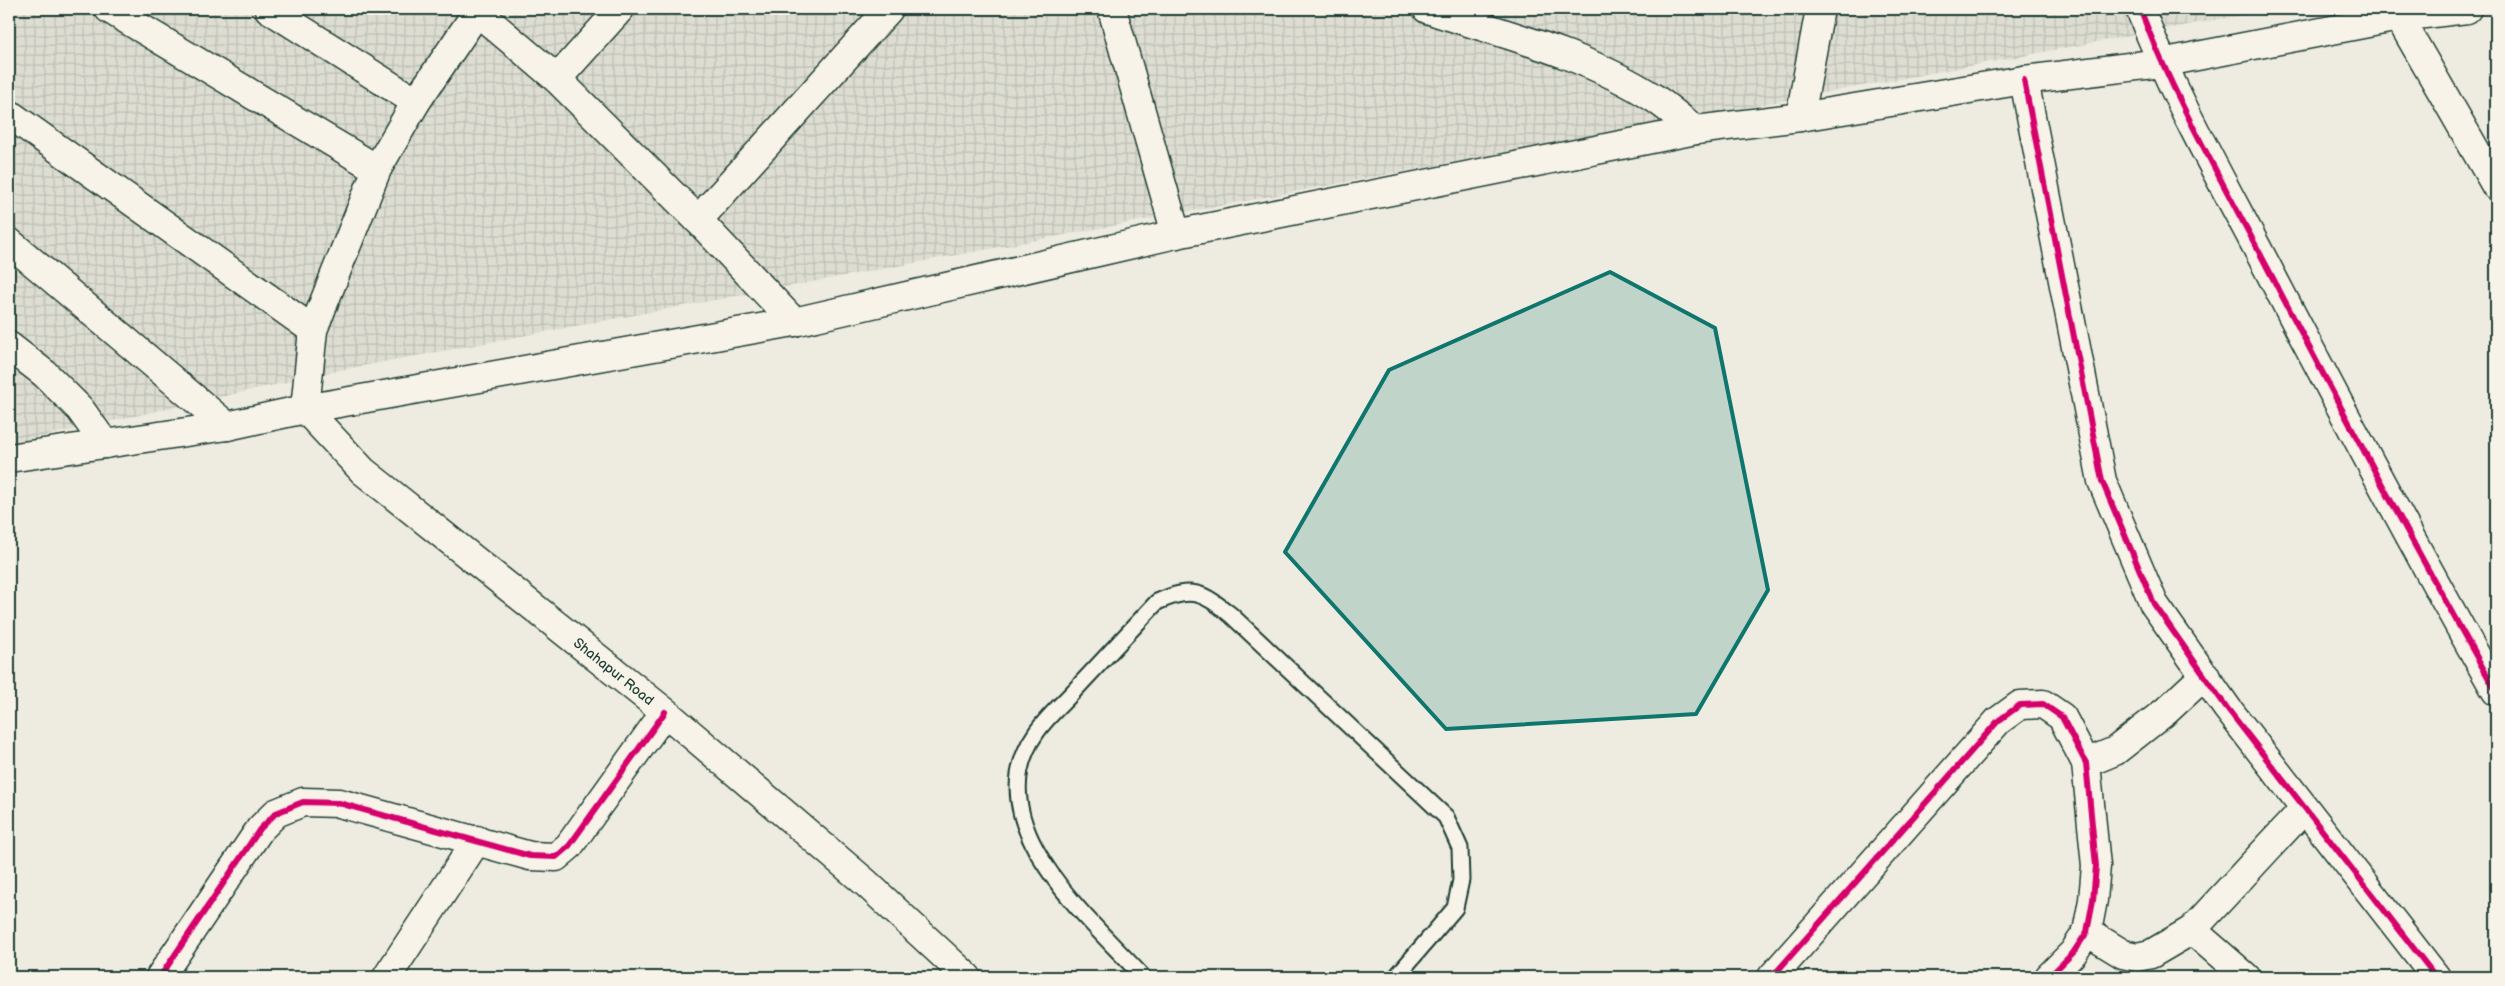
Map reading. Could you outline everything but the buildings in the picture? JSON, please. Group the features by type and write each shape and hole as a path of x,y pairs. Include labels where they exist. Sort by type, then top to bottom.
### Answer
{"street":[{"path":"109,9 377,169"},
{"path":"269,9 416,102"},
{"path":"557,80 620,9"},
{"path":"698,220 889,9"},
{"path":"1112,9 1176,234"},
{"path":"1427,9 1534,44 1600,69 1654,98 1696,130"},
{"path":"1800,117 1820,9"},
{"path":"2140,9 2161,63 2409,538 2496,690"},
{"path":"9,458 227,426 305,409 794,322 1176,234 1696,130 1800,117 2024,80 2161,63 2399,13 2467,9"},
{"path":"305,409 312,330 377,169 416,102 476,10 557,80 698,220 794,322"},
{"path":"2399,13 2496,186"},
{"path":"2024,80 2102,481 2154,604 2304,809 2436,977"},
{"path":"9,114 312,330"},
{"path":"9,242 227,426"},
{"path":"9,346 45,374 80,409 105,444"},
{"name":"Shahapur Road","path":"305,409 363,471 665,712 866,883 962,975"},
{"path":"2086,763 2115,751 2166,711 2205,675"},
{"path":"1772,977 1998,721 2020,705 2043,704 2062,716 2086,763 2096,866 2093,900 2087,932 2073,952 2049,977"},
{"path":"160,977 260,828 276,813 304,802 339,802 530,856 556,857 569,846 665,712"},
{"path":"2087,932 2123,954 2137,957 2151,954 2192,930 2304,809"},
{"path":"387,977 477,840"},
{"path":"2192,930 2246,977"}],"lane":[{"path":"1143,977 1054,880 1032,842 1019,808 1019,771 1036,733 1157,602 1178,592 1207,596 1231,615 1446,818 1460,848 1461,880 1455,908 1396,977"}],"highlighted area":[{"path":"1610,272 1715,328 1768,590 1696,714 1446,729 1285,552 1389,370"}],"shaded area":[{"path":"9,9 2274,9 346,369 9,444"}],"cycle path":[{"path":"2140,9 2183,107 2216,171 2379,480 2496,691"},
{"path":"2024,80 2102,481 2154,604 2227,708 2436,977"},
{"path":"1772,977 1998,721 2020,705 2043,704 2062,717 2086,763 2096,866 2093,900 2087,932 2073,953 2049,977"},
{"path":"160,977 260,829 276,813 303,802 339,803 530,856 556,857 569,846 665,712"}]}
